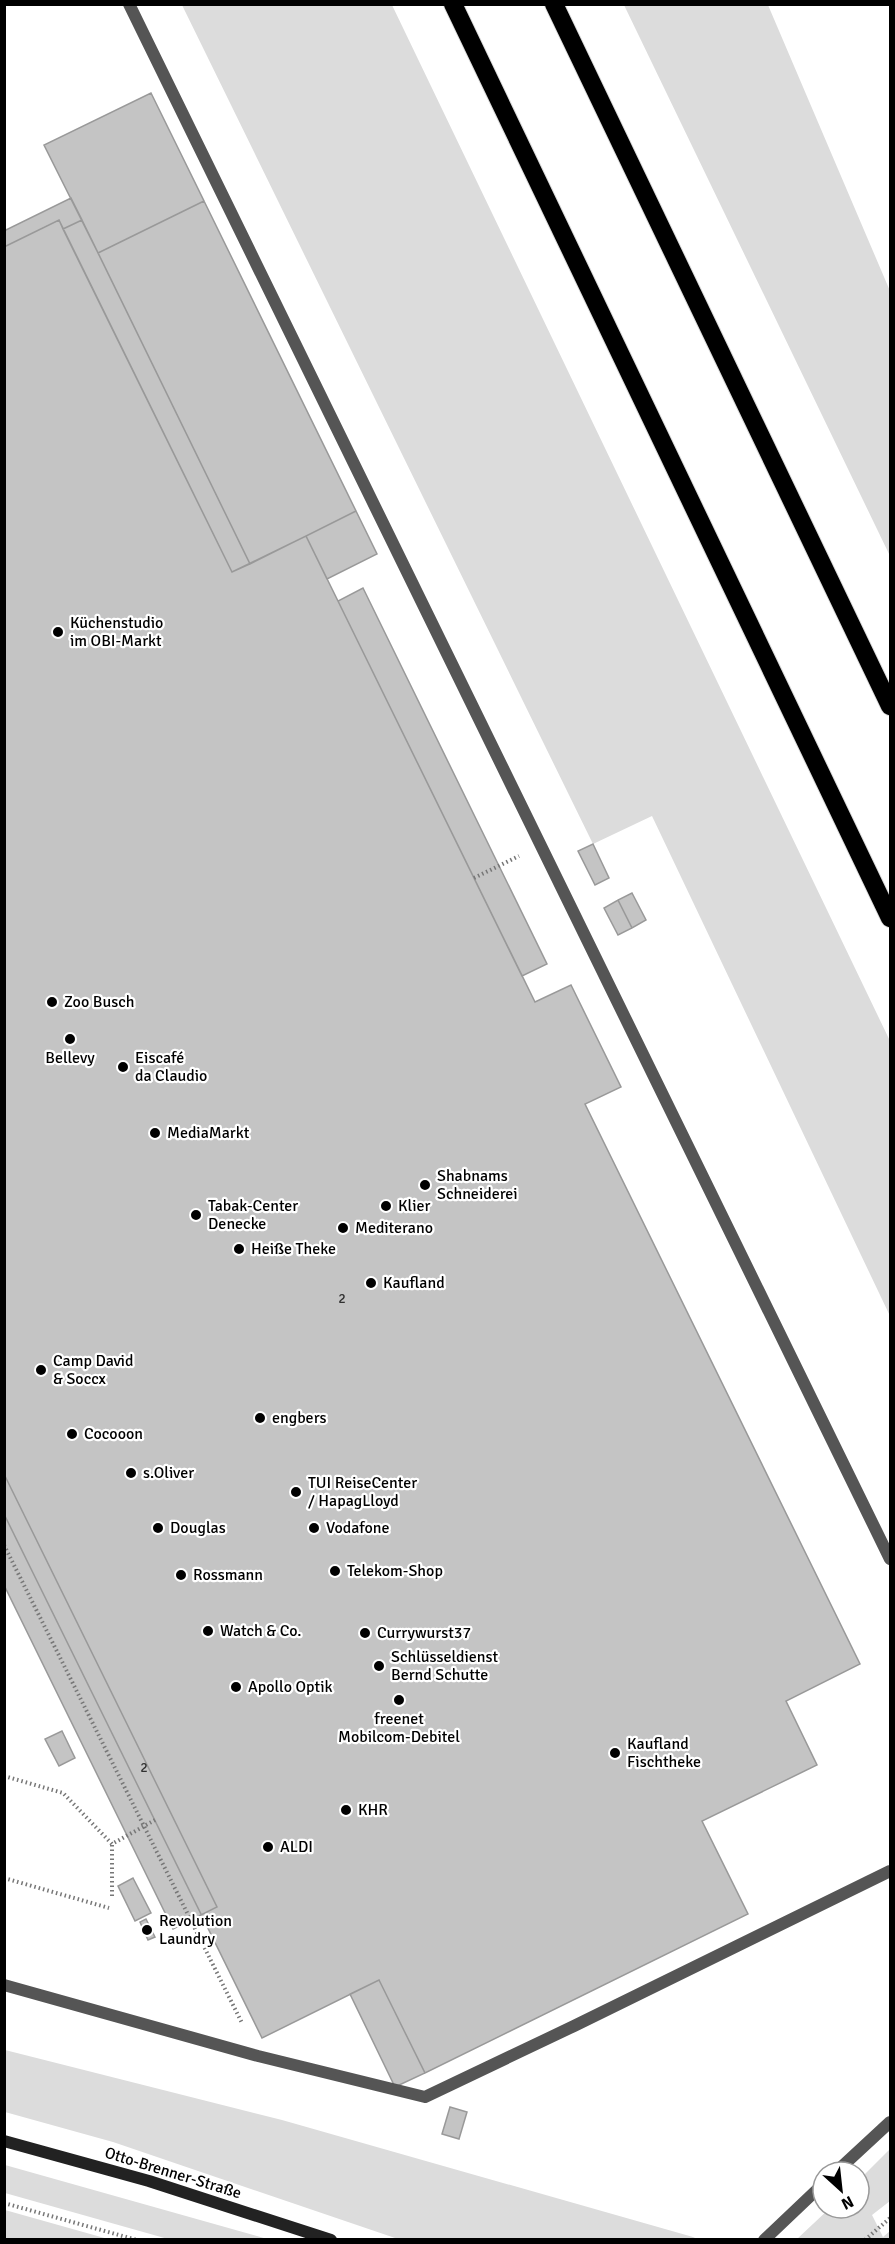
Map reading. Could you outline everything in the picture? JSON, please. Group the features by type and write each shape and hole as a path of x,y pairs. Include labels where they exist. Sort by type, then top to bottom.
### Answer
{"highway":[{"path":"453,4 891,918"},
{"path":"554,4 891,706"}],"main road":[{"name":"Otto-Brenner-Straße","path":"4,2141 149,2181 331,2240"}],"lane":[{"path":"129,4 891,1558"},
{"path":"4,1985 258,2056 425,2097 891,1871"},
{"path":"849,2160 891,2121"},
{"path":"764,2240 811,2195"}],"path":[{"path":"474,878 542,845"},
{"path":"4,1545 258,2056"},
{"path":"4,1776 63,1793 112,1844 112,1896"},
{"path":"112,1844 155,1820"},
{"path":"4,1878 109,1908"},
{"path":"4,2203 137,2240"},
{"path":"865,2240 891,2218"}],"shaded area":[{"path":"182,5 392,5 890,1041 890,1316 652,816 593,844"},
{"path":"624,5 768,5 890,291 890,556"},
{"path":"5,2050 282,2120 697,2239 398,2239 113,2142 5,2112"},
{"path":"890,2149 890,2201 872,2215 883,2237 890,2231 890,2239 797,2239 817,2220 871,2220 871,2168"},
{"path":"5,2165 267,2239 168,2239 5,2193"},
{"path":"5,2210 108,2239 5,2239"}],"building":[{"path":"151,93 204,201 98,253 44,145"},
{"path":"71,198 82,220 63,229 59,220 4,247 4,226 6,230"},
{"path":"204,201 356,511 250,564 98,253"},
{"path":"59,220 232,572 306,536 535,1002 571,985 621,1087 585,1104 860,1664 786,1701 817,1765 702,1821 748,1914 425,2073 379,1980 262,2038 4,1514 4,247"},
{"path":"82,220 250,564 232,572 63,229"},
{"path":"356,511 377,554 327,579 306,536"},
{"path":"363,588 547,964 522,976 338,601"},
{"path":"593,844 609,878 595,885 578,851"},
{"path":"632,893 646,920 632,928 618,900"},
{"path":"618,900 632,928 618,935 604,908"},
{"path":"4,1474 217,1907 173,1929 4,1585"},
{"path":"62,1731 75,1758 59,1766 45,1739"},
{"path":"133,1878 151,1913 135,1921 118,1886"},
{"name":"Revolution Laundry","path":"146,1919 155,1937 148,1940 140,1922"},
{"path":"379,1980 425,2073 395,2087 350,1994"},
{"path":"450,2107 467,2112 459,2139 442,2134"}],"place":[{"name":"Küchenstudio im OBI-Markt","path":"58,632"},
{"name":"Zoo Busch","path":"52,1002"},
{"name":"Bellevy","path":"70,1039"},
{"name":"Eiscafé da Claudio","path":"123,1067"},
{"name":"MediaMarkt","path":"155,1133"},
{"name":"Shabnams Schneiderei","path":"425,1185"},
{"name":"Klier","path":"386,1206"},
{"name":"Tabak-Center Denecke","path":"196,1215"},
{"name":"Mediterano","path":"343,1228"},
{"name":"Heiße Theke","path":"239,1249"},
{"name":"Kaufland","path":"371,1283"},
{"name":"Camp David & Soccx","path":"41,1370"},
{"name":"engbers","path":"260,1418"},
{"name":"Cocooon","path":"72,1434"},
{"name":"s.Oliver","path":"131,1473"},
{"name":"TUI ReiseCenter / HapagLloyd","path":"296,1492"},
{"name":"Douglas","path":"158,1528"},
{"name":"Vodafone","path":"314,1528"},
{"name":"Telekom-Shop","path":"335,1571"},
{"name":"Rossmann","path":"181,1575"},
{"name":"Watch & Co.","path":"208,1631"},
{"name":"Currywurst37","path":"365,1633"},
{"name":"Schlüsseldienst Bernd Schutte","path":"379,1666"},
{"name":"Apollo Optik","path":"236,1687"},
{"name":"freenet Mobilcom-Debitel","path":"399,1700"},
{"name":"Kaufland Fischtheke","path":"615,1753"},
{"name":"KHR","path":"346,1810"},
{"name":"ALDI","path":"268,1847"},
{"name":"Revolution Laundry","path":"147,1930"}]}
